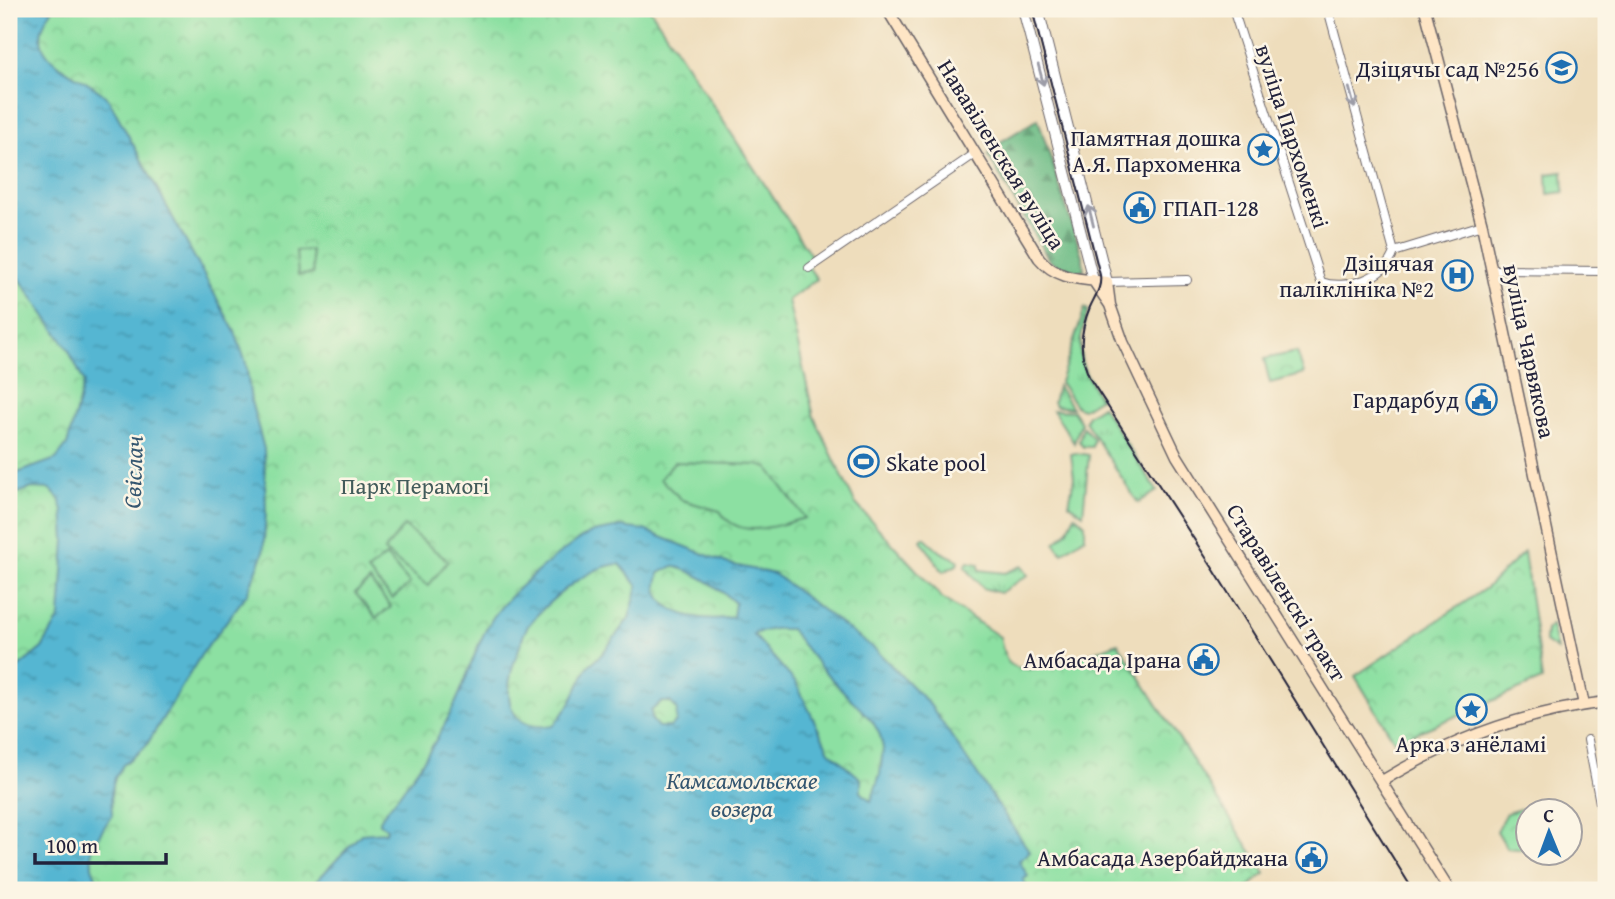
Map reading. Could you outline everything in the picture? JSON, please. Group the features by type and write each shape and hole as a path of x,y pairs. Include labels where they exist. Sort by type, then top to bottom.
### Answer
{"main road":[{"name":"Нававіленская вуліца","path":"887,9 1045,266 1064,277 1107,282"},
{"name":"вуліца Чарвякова","path":"1425,9 1482,225 1584,705"},
{"name":"Старавіленскі тракт","path":"1093,280 1110,305"},
{"name":"Старавіленскі тракт","path":"1107,282 1110,305 1123,342 1177,456 1449,890"},
{"path":"1382,781 1483,730 1606,702"}],"street":[{"name":"Старавіленскі тракт","path":"1023,9 1093,280"},
{"name":"Старавіленскі тракт","path":"1038,9 1107,282"},
{"name":"вуліца Пархоменкі","path":"1233,9 1321,282 1328,285 1349,284 1385,268 1394,252"},
{"path":"1328,9 1394,252 1482,225"},
{"path":"809,268 976,153"},
{"path":"1492,270 1606,271"},
{"path":"1107,282 1187,280"},
{"path":"1588,740 1606,834"}],"green space":[{"name":"Парк Перамогі","path":"9,9 650,9 812,257 809,260 809,268 817,279 788,300 814,417 855,503 942,598 1000,637 1007,660 1018,668 1031,669 1062,663 1118,643 1265,873 1245,890 9,890"},
{"path":"1038,119 1083,259 1084,271 1067,270 1049,260 988,155 994,146"},
{"path":"1563,172 1564,192 1548,194 1547,174"},
{"path":"311,250 313,274 298,275 296,251"},
{"path":"1085,308 1088,310 1081,335 1080,356 1100,398 1083,409 1077,407 1060,382"},
{"path":"1297,352 1304,374 1270,383 1264,359"},
{"path":"1058,386 1072,408 1056,406 1053,402"},
{"path":"1102,406 1157,491 1138,503 1085,421 1088,415"},
{"path":"1053,410 1073,411 1081,423 1074,443"},
{"path":"1083,427 1094,439 1092,447 1083,447 1079,441"},
{"path":"1071,454 1089,455 1083,514 1069,504 1074,478"},
{"path":"674,462 758,465 768,468 805,518 759,529 737,526 720,511 682,500 660,479"},
{"path":"1075,515 1085,524 1085,537 1062,553 1055,543 1067,532"},
{"path":"404,526 448,561 428,586 384,551"},
{"path":"924,537 941,552 958,560 957,565 943,572 921,540"},
{"path":"1524,552 1542,680 1395,742 1355,676 1486,588"},
{"path":"386,556 410,584 392,599 368,571"},
{"path":"968,562 979,564 979,570 1005,573 1022,566 1028,575 1000,593 983,588 965,567"},
{"path":"370,581 391,607 376,618 355,593"},
{"path":"1551,625 1557,650 1545,642 1546,630"},
{"path":"1514,811 1514,849 1507,848 1497,831 1507,813"}],"water":[{"name":"Свіслач","path":"9,9 53,9 43,27 41,42 47,54 109,100 235,332 246,363 251,401 264,449 266,512 263,555 247,594 201,655 146,746 123,765 115,778 111,793 112,815 91,848 92,867 101,890 9,890 9,675 42,648 60,617 65,540 63,510 59,499 50,489 32,488 9,496 9,476 56,459 67,445 84,382 68,349 13,269 9,268"},
{"name":"Камсамольскае возера","path":"620,527 644,530 729,564 774,574 877,651 930,705 1030,852 1019,861 1028,876 1023,880 1029,890 308,890 361,834 386,832 387,828 379,824 379,820 439,735 494,616 523,584 581,538 593,532","holes":["620,564 638,586 629,618 602,654 588,666 570,704 553,726 536,726 523,722 510,704 509,692 513,665 526,629 536,616 569,586 608,566","673,566 707,581 735,603 733,617 701,618 678,612 661,599 657,589 659,573","773,629 790,629 822,669 873,722 883,748 880,774 871,801 861,792 861,779 829,751 796,683 753,634","661,702 670,702 677,709 676,722 670,727 658,727 652,720 651,711"]}],"tram line":[{"path":"1032,9 1100,275 1099,287 1086,317 1082,335 1082,352 1090,379 1214,570 1413,890"}],"place":[{"name":"Дзіцячы сад №256","path":"1562,68"},
{"name":"Памятная дошка А.Я. Пархоменка","path":"1264,150"},
{"name":"ГПАП-128","path":"1140,207"},
{"name":"Дзіцячая паліклініка №2","path":"1457,275"},
{"name":"Гардарбуд","path":"1482,399"},
{"name":"Skate pool","path":"863,462"},
{"name":"Амбасада Ірана","path":"1204,659"},
{"name":"Арка з анёламі","path":"1471,709"},
{"name":"Амбасада Азербайджана","path":"1311,857"}]}
